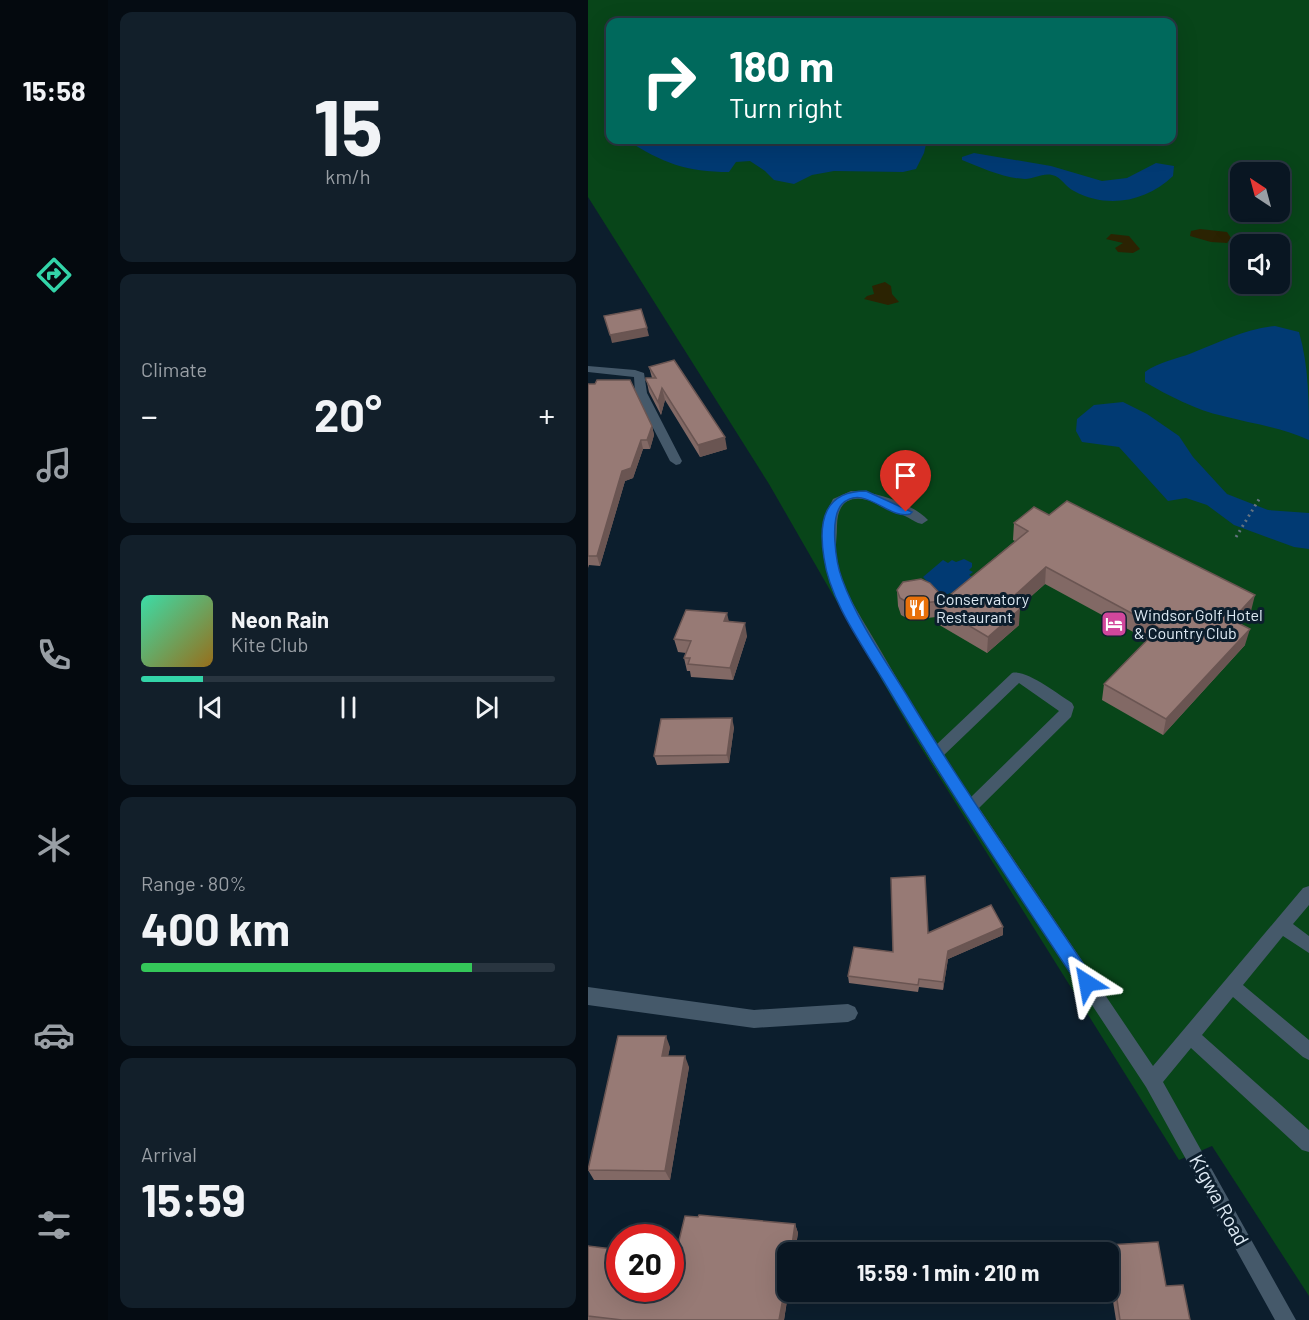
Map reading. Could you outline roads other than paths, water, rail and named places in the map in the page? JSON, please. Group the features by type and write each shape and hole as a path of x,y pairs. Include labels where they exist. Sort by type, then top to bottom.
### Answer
{"street":[{"path":"588,369 640,375 641,393 676,461"},
{"path":"588,996 754,1019 848,1013"}],"lane":[{"name":"Kigwa Road","path":"922,520 875,496 858,494 847,496 837,502 831,515 830,558 844,599 935,755 1152,1081 1286,1320"},
{"path":"935,755 1017,677 1067,707 1066,713 969,808"},
{"path":"1152,1081 1309,893"},
{"path":"1282,926 1309,945"},
{"path":"1232,986 1309,1051"},
{"path":"1190,1036 1309,1143"}],"water":[{"path":"634,144 926,144 916,169 903,172 834,171 812,175 794,184 774,180 750,161 736,162 729,172 714,172 675,165"},
{"path":"974,153 1051,166 1102,181 1127,178 1156,163 1174,166 1173,176 1151,192 1139,197 1113,201 1087,197 1052,175 1028,179 1009,177 962,160 962,157"},
{"path":"1275,326 1299,332 1307,372 1309,440 1277,429 1203,410 1145,382 1145,372 1156,366 1243,333"},
{"path":"1123,402 1147,414 1179,436 1193,457 1227,494 1268,510 1309,513 1309,549 1294,547 1234,525 1207,505 1186,498 1168,501 1119,447 1082,442 1076,431 1077,419 1094,405"},
{"path":"964,559 972,563 969,570 973,572 969,575 975,578 955,596 950,593 942,597 923,577 943,560 948,563 952,560 956,562"}],"place":[{"name":"Conservatory Restaurant","path":"917,608"},
{"name":"Windsor Golf Hotel & Country Club","path":"1114,624"}]}
